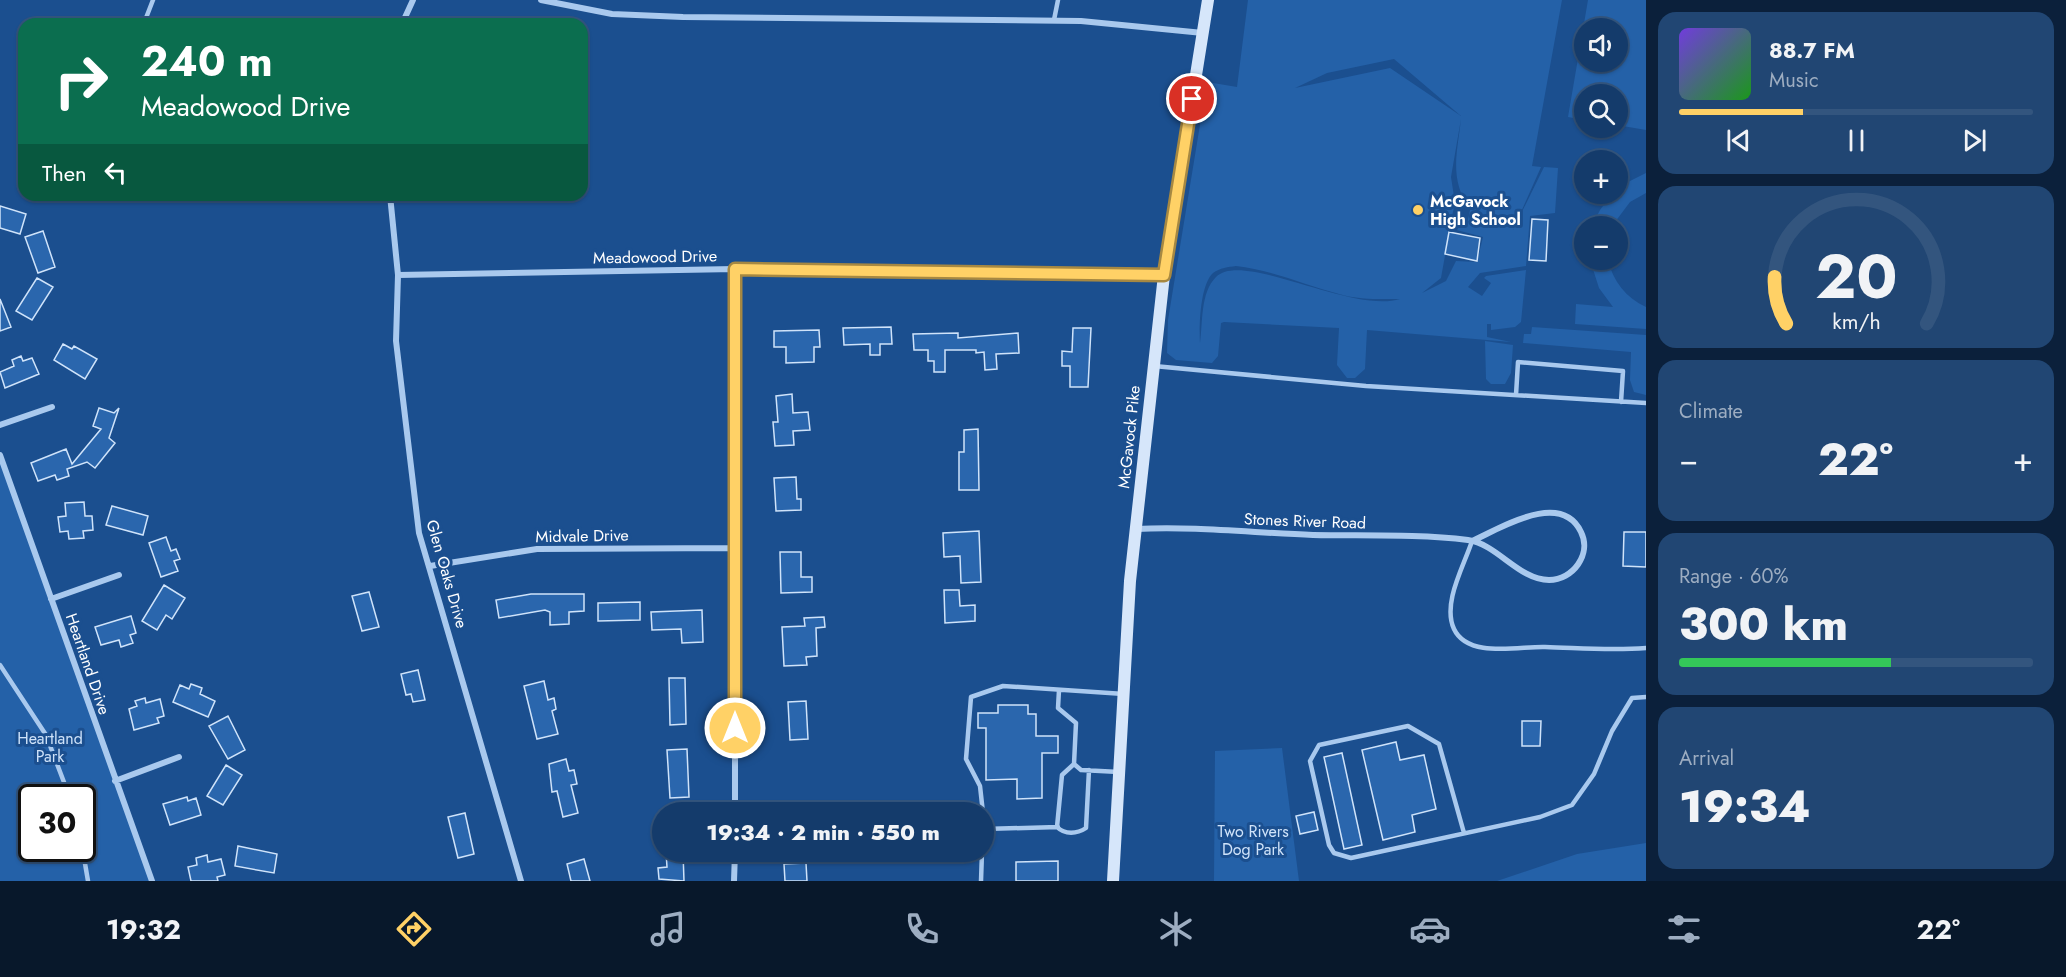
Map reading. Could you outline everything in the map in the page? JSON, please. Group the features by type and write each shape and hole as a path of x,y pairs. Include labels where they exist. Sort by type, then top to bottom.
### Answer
{"main road":[{"name":"McGavock Pike","path":"1113,881 1136,529 1164,275 1208,0"}],"street":[{"path":"405,18 413,0"},
{"path":"541,0 612,14 671,17 1054,20 1203,33"},
{"name":"Glen Oaks Drive","path":"391,201 398,275 396,341 419,533 521,881"},
{"path":"735,269 735,802"},
{"name":"Meadowood Drive","path":"398,275 735,269 1164,275"},
{"path":"0,425 52,407"},
{"name":"Heartland Drive","path":"0,455 152,881"},
{"path":"1551,511 1564,514 1575,522 1582,533 1584,546 1581,560 1574,570 1562,578 1549,580 1536,577 1472,541 1538,513 1551,511"},
{"name":"Stones River Road","path":"1136,529 1472,541"},
{"name":"Midvale Drive","path":"430,566 537,549 735,548"},
{"path":"51,599 119,574"},
{"path":"115,781 179,757"},
{"path":"734,881 735,862"}],"lane":[{"path":"146,18 153,0"},
{"path":"1054,20 1058,0"},
{"path":"1516,395 1518,362 1623,371 1621,402"},
{"path":"1154,366 1252,377 1646,403"},
{"path":"1472,541 1451,604 1455,632 1464,639 1481,647 1504,651 1541,646 1581,650 1646,648"},
{"path":"0,665 46,735 65,784"},
{"path":"982,802 980,786 966,759 971,698 1003,686 1124,694"},
{"path":"1059,690 1058,708 1076,723 1074,764 1062,775 1058,827 1062,832 1079,833 1086,828 1089,771"},
{"path":"1464,833 1439,744 1414,729 1408,726 1318,746 1313,754 1310,761 1329,845 1334,853 1352,858 1540,817 1572,805 1594,774 1612,731 1632,698 1646,697"},
{"path":"1074,764 1081,770 1119,772"},
{"path":"994,829 1058,827"},
{"path":"85,862 88,881"},
{"path":"981,881 982,862"}],"green space":[{"name":"McGavock High School","path":"1248,0 1562,0 1532,166 1541,167 1513,230 1544,167 1558,168 1555,213 1530,216 1526,266 1480,273 1468,287 1482,296 1491,283 1484,278 1486,276 1526,270 1521,322 1515,327 1491,330 1491,324 1487,324 1487,337 1511,342 1367,330 1365,369 1355,378 1347,378 1337,365 1339,328 1224,322 1221,323 1218,356 1212,363 1176,360 1167,353 1168,320 1207,82 1237,87","holes":["1394,59 1461,116 1390,68 1295,88 1327,73","1461,119 1456,166 1459,187 1470,210 1468,220 1452,216 1455,203 1451,177","1451,222 1453,229 1483,237 1477,262 1456,261 1446,281 1422,293 1441,278","1236,266 1249,268 1347,296 1400,299 1379,301 1354,298 1273,276 1249,271 1230,271 1216,277 1207,291 1200,343 1201,306 1205,287 1213,273"]},
{"path":"1588,0 1646,0 1646,130 1628,127 1628,84 1574,84 1574,118 1568,117 1576,72 1628,72 1628,18 1585,18"},
{"path":"1646,173 1646,193 1630,202 1620,216 1597,216 1604,204 1628,204 1628,182"},
{"path":"1593,270 1611,270 1621,288 1632,299 1646,307 1646,329 1575,324 1576,304 1613,307 1599,288"},
{"path":"1532,327 1646,335 1646,395 1634,392 1630,380 1631,352 1523,343 1524,334 1531,334"},
{"path":"1485,341 1513,345 1511,373 1505,384 1491,384 1486,379"},
{"name":"Heartland Park","path":"0,455 152,881 0,881"},
{"name":"Two Rivers Dog Park","path":"1282,748 1299,881 1214,881 1215,751"},
{"path":"1646,843 1646,881 1497,881 1577,854"}],"building":[{"path":"0,206 26,214 20,234 0,228"},
{"path":"1532,219 1548,220 1546,261 1529,260"},
{"path":"43,231 55,267 38,273 25,237"},
{"path":"1449,232 1480,238 1477,261 1445,254"},
{"path":"37,278 53,287 32,320 16,311"},
{"path":"0,299 11,327 0,331"},
{"path":"891,327 892,344 880,344 880,355 870,355 870,344 844,345 843,328"},
{"path":"1073,328 1091,328 1088,387 1070,387 1070,366 1062,366 1062,351 1072,352"},
{"path":"819,330 820,347 814,347 814,362 786,363 786,347 774,347 774,331"},
{"path":"958,333 958,338 1018,333 1019,353 996,354 997,369 985,370 984,352 945,350 945,372 934,372 934,361 928,361 928,350 914,350 913,334"},
{"path":"63,344 72,349 74,346 97,359 85,379 54,360"},
{"path":"21,356 23,361 32,358 39,374 5,388 0,372 14,366 12,360"},
{"path":"792,394 793,413 808,412 810,430 793,431 794,445 775,446 773,422 778,422 776,396"},
{"path":"99,408 114,413 119,408 109,438 115,443 95,468 87,462 67,469 69,476 57,480 55,475 38,481 31,463 66,449 72,464 101,429 93,426"},
{"path":"978,429 979,490 959,490 959,452 964,452 964,430"},
{"path":"796,477 797,499 801,499 801,510 776,511 774,478"},
{"path":"84,502 85,516 92,516 93,530 83,531 84,538 69,539 68,531 60,532 58,517 66,516 65,503"},
{"path":"112,506 148,516 143,535 106,525"},
{"path":"979,531 981,582 961,583 960,556 944,557 943,533"},
{"path":"1624,532 1646,532 1646,567 1623,566"},
{"path":"166,537 171,551 176,549 180,559 174,561 178,571 161,577 149,543"},
{"path":"780,552 801,552 801,577 812,577 812,592 781,593"},
{"path":"164,585 185,598 172,619 166,615 157,630 142,621"},
{"path":"944,590 959,590 960,606 975,605 975,621 945,623"},
{"path":"369,592 379,627 362,631 352,596"},
{"path":"531,594 584,594 584,611 569,612 569,624 550,625 550,612 545,610 499,618 496,600"},
{"path":"640,602 640,620 598,621 598,603"},
{"path":"702,610 703,642 682,643 681,629 652,630 651,612"},
{"path":"131,616 136,633 130,635 133,643 121,647 119,640 101,645 95,627"},
{"path":"824,617 825,627 816,628 817,656 806,657 807,665 784,666 782,627 805,626 804,618"},
{"path":"418,670 425,700 413,702 411,694 406,695 401,674"},
{"path":"669,678 685,678 686,724 670,725"},
{"path":"544,681 548,700 554,698 556,709 552,711 558,734 537,739 524,686"},
{"path":"191,684 202,688 200,694 215,701 208,717 173,702 180,685 189,689"},
{"path":"145,698 146,703 160,699 164,716 157,718 159,723 134,730 129,709 137,706 135,701"},
{"path":"806,701 808,739 790,740 788,702"},
{"path":"998,705 1028,705 1028,714 1036,714 1036,736 1058,736 1058,753 1042,753 1042,798 1017,799 1017,779 986,780 986,728 978,728 978,713 998,713"},
{"path":"228,716 245,750 228,759 209,726"},
{"path":"1522,721 1541,721 1540,746 1522,746"},
{"path":"1396,742 1400,760 1424,755 1436,809 1412,815 1415,832 1383,840 1362,750"},
{"path":"687,749 689,797 670,798 667,750"},
{"path":"1342,753 1362,845 1344,849 1324,757"},
{"path":"566,759 569,771 574,770 577,784 571,785 578,813 563,817 557,791 552,792 549,764"},
{"path":"226,765 242,775 223,805 207,796"},
{"path":"187,797 188,801 196,798 201,815 170,825 163,804"},
{"path":"1314,812 1318,830 1300,834 1296,816"},
{"path":"465,813 474,854 458,858 448,817"},
{"path":"238,846 277,854 274,873 235,866"},
{"path":"207,855 208,862 221,859 225,875 217,877 218,881 191,881 188,867 197,865 196,858"},
{"path":"584,859 590,881 571,881 567,864"},
{"path":"1058,861 1058,881 1016,881 1016,862"},
{"path":"667,862 683,862 684,881 659,879 658,868 667,867"},
{"path":"806,863 807,881 785,881 784,864"}],"place":[{"name":"McGavock High School","path":"1418,210"}],"route":[{"path":"735,728 735,269 1164,275 1192,99"}]}
